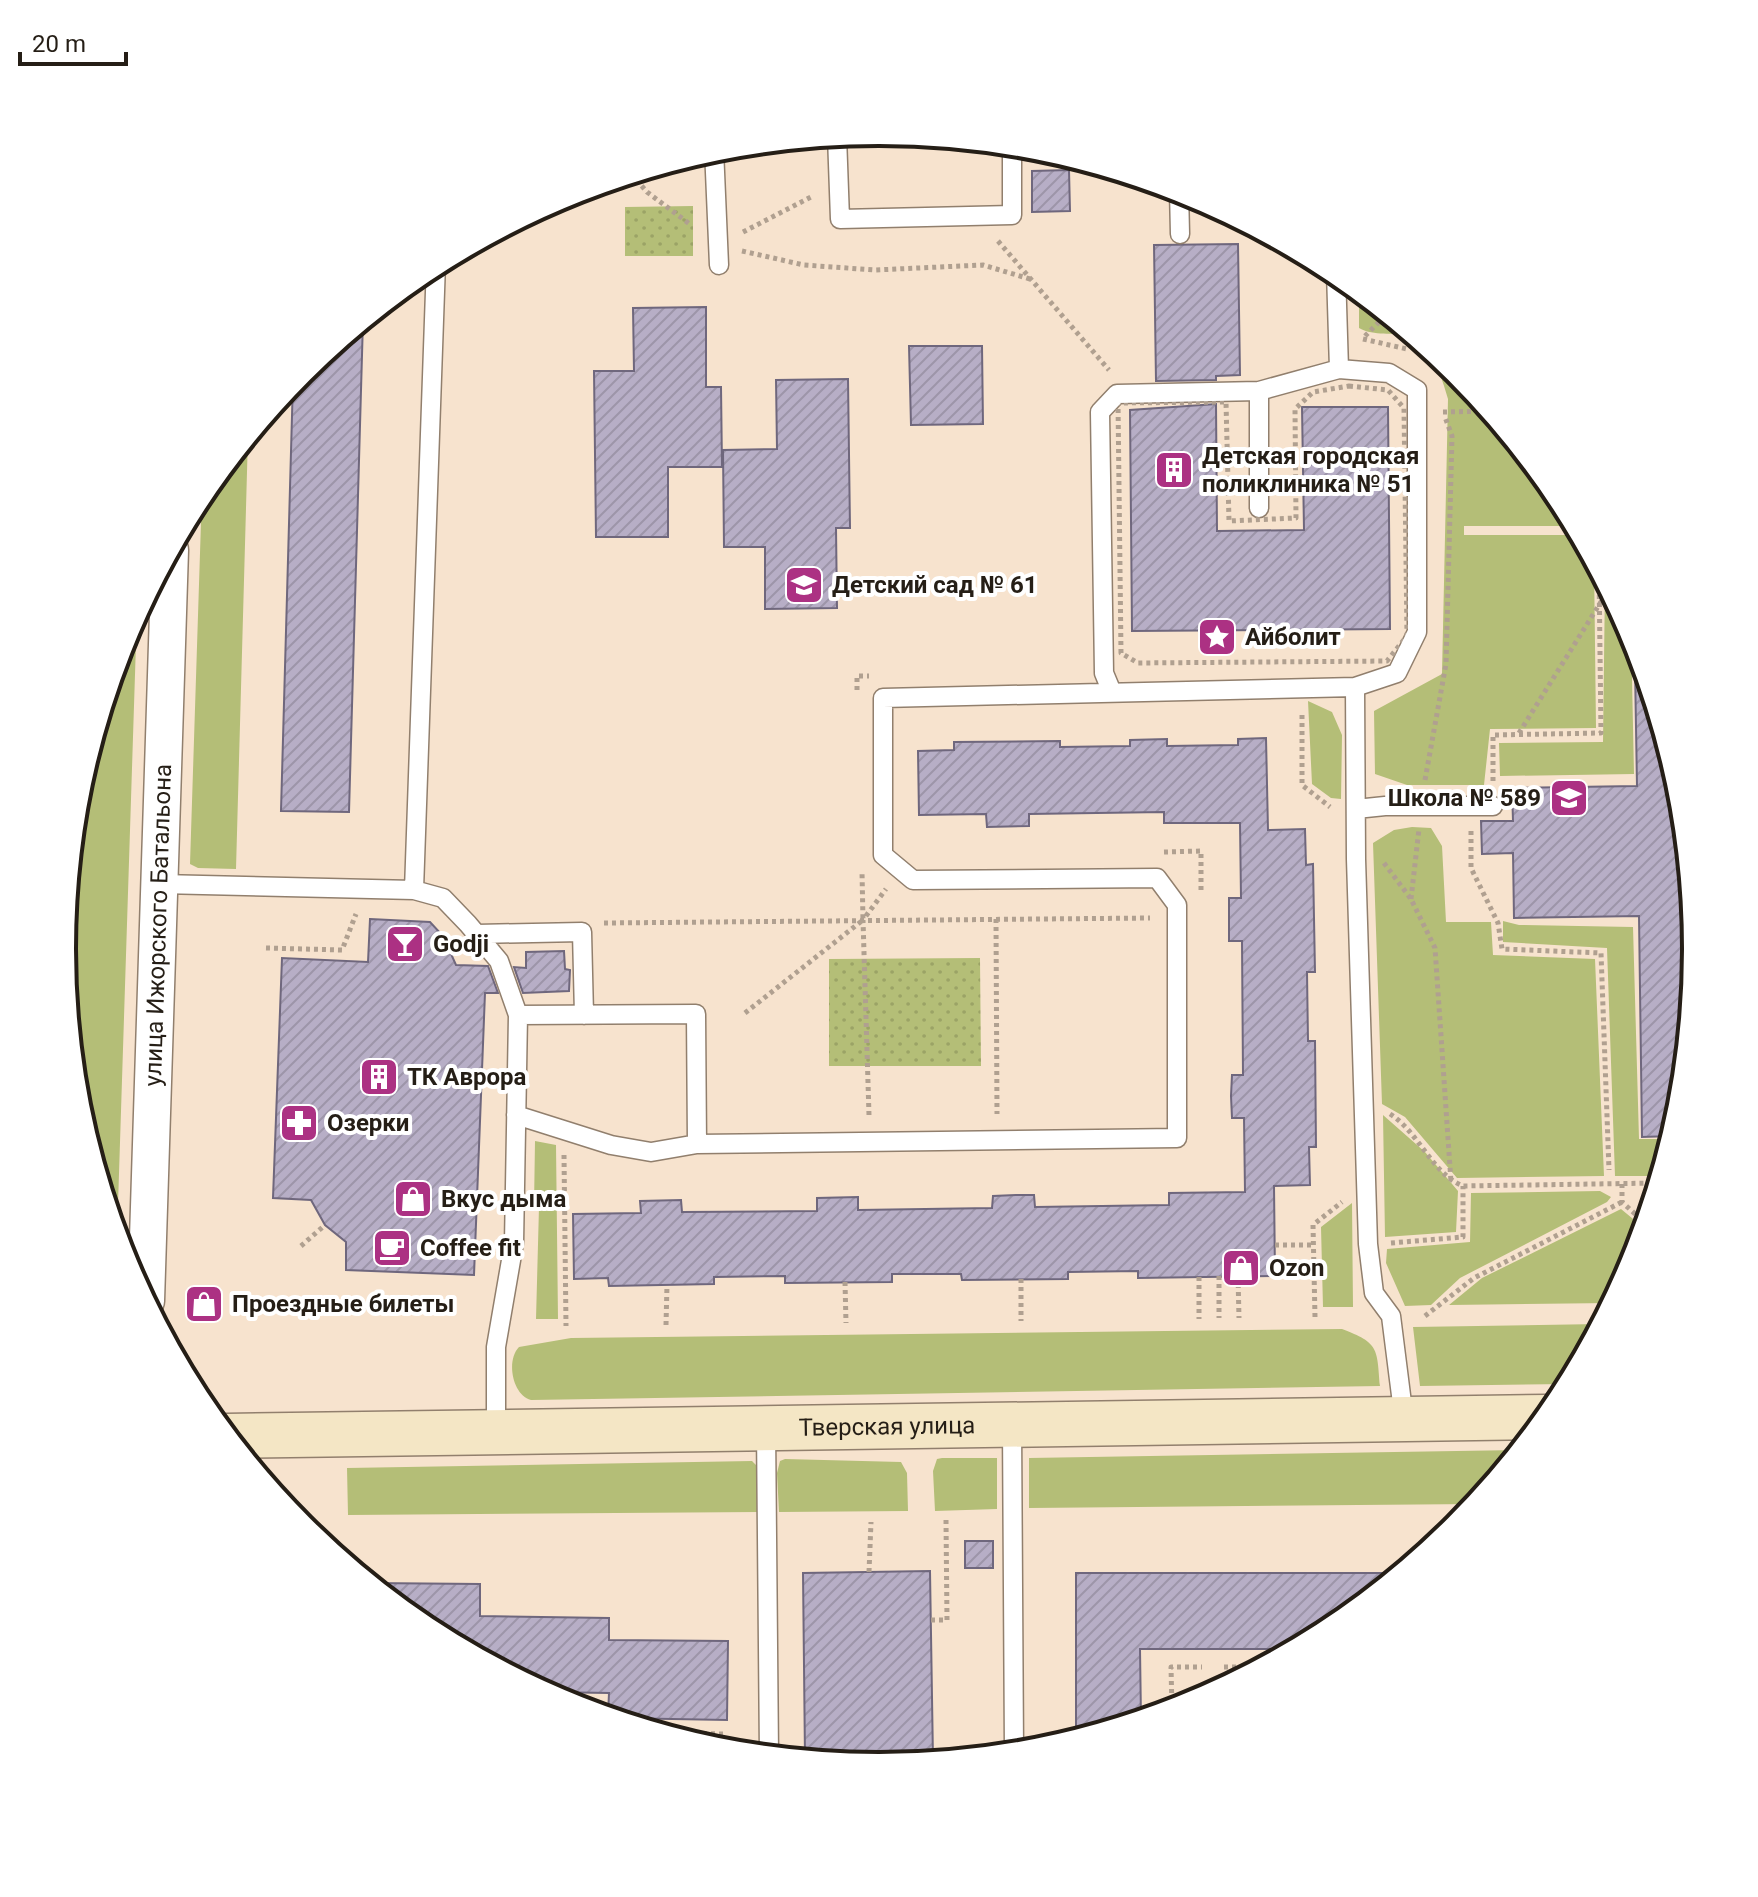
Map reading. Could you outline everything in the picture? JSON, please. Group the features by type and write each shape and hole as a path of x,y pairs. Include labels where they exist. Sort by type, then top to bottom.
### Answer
{"main road":[{"name":"Тверская улица","path":"241,1436 1531,1417"}],"street":[{"name":"улица Ижорского Батальона","path":"147,1277 169,574"}],"lane":[{"path":"837,147 840,219 1012,215 1012,157"},
{"path":"715,163 719,265"},
{"path":"1179,204 1180,234"},
{"path":"414,890 435,279"},
{"path":"1337,289 1339,369"},
{"path":"516,1115 611,1145 651,1152 697,1144 1177,1138 1177,905 1157,878 913,880 883,855 883,698 1111,690 1355,687 1397,673 1417,632 1417,390 1389,373 1339,369 1259,391 1129,398 1117,394 1100,412 1104,673 1111,690"},
{"path":"1259,391 1259,508"},
{"path":"1355,687 1368,1244 1374,1293 1391,1316 1404,1419"},
{"path":"1356,809 1493,806"},
{"path":"160,884 414,890 443,898 499,961 518,1015 514,1243 496,1347 496,1432"},
{"path":"477,934 582,932 584,1015"},
{"path":"518,1015 696,1014 697,1144"},
{"path":"1012,1425 1014,1740"},
{"path":"766,1428 769,1744"}],"path":[{"path":"977,216 1129,398"},
{"path":"718,245 804,265 875,270 983,265 1030,279"},
{"path":"1362,339 1380,321"},
{"path":"1442,412 1476,411"},
{"path":"1493,806 1493,735 1601,733 1599,593"},
{"path":"1518,734 1601,598"},
{"path":"1303,662 1302,785 1329,807 1356,809 1378,855 1411,899 1435,948 1451,1182"},
{"path":"1471,806 1471,868 1498,923 1502,949 1601,953 1609,1170"},
{"path":"1155,852 1201,851 1201,897"},
{"path":"266,948 342,950 365,889"},
{"path":"599,923 1177,918"},
{"path":"996,919 997,1139"},
{"path":"863,920 870,1140"},
{"path":"1365,1105 1394,1115 1451,1182 1463,1186 1646,1183"},
{"path":"566,1326 564,1154 570,1132"},
{"path":"564,1154 579,1157"},
{"path":"1315,1317 1313,1225 1367,1181"},
{"path":"1622,1184 1622,1202 1636,1215"},
{"path":"1368,1244 1463,1237 1463,1186"},
{"path":"1425,1316 1474,1278 1622,1202"},
{"path":"301,1246 325,1225"},
{"path":"1275,1245 1314,1245"},
{"path":"1219,1276 1219,1318"},
{"path":"1238,1276 1239,1318"},
{"path":"1199,1277 1199,1319"},
{"path":"1021,1279 1021,1321"},
{"path":"845,1282 846,1323"},
{"path":"666,1325 667,1285"},
{"path":"931,1620 947,1620 946,1520"},
{"path":"869,1572 871,1522"},
{"path":"713,1734 727,1734"}],"green space":[{"path":"693,206 693,256 625,256 625,207"},
{"path":"1359,305 1395,334 1371,332 1359,328"},
{"path":"1440,374 1483,419 1516,460 1561,526 1464,526 1464,535 1567,535 1594,584 1596,728 1490,729 1484,785 1407,785 1375,774 1374,711 1442,674 1448,399"},
{"path":"248,453 236,869 198,868 190,864 201,518"},
{"path":"1605,605 1632,670 1634,774 1500,776 1499,743 1603,742"},
{"path":"136,644 118,1204 91,1105 83,1053 76,950 78,896 91,792 103,741"},
{"path":"1308,701 1332,712 1342,735 1341,799 1331,798 1312,784"},
{"path":"1431,828 1442,846 1446,922 1491,922 1493,955 1595,959 1604,1176 1457,1178 1405,1117 1382,1104 1373,843 1394,830"},
{"path":"1503,921 1519,925 1633,927 1639,1139 1659,1139 1649,1176 1615,1176 1607,948 1503,942"},
{"path":"980,958 981,1066 829,1066 829,959"},
{"path":"1383,1115 1425,1152 1458,1191 1456,1232 1385,1237"},
{"path":"535,1141 556,1145 558,1319 536,1319 539,1207 534,1206"},
{"path":"1600,1191 1611,1197 1607,1202 1460,1278 1431,1305 1405,1306 1386,1263 1387,1249 1470,1242 1471,1193"},
{"path":"1352,1203 1353,1307 1323,1307 1321,1227"},
{"path":"1621,1209 1634,1220 1599,1303 1449,1305 1482,1278"},
{"path":"1588,1324 1553,1384 1420,1386 1413,1327"},
{"path":"1342,1329 1363,1338 1374,1348 1380,1386 531,1400 519,1391 512,1368 519,1347 571,1338"},
{"path":"1505,1450 1458,1504 1029,1508 1029,1458"},
{"path":"997,1458 997,1509 935,1511 933,1471 937,1459"},
{"path":"752,1461 759,1468 759,1512 348,1515 347,1468"},
{"path":"780,1461 901,1462 907,1473 908,1511 779,1512 777,1473"}],"building":[{"path":"1069,170 1070,211 1032,212 1032,171"},
{"path":"1238,244 1240,375 1216,376 1216,380 1156,381 1154,245"},
{"path":"706,307 706,387 721,387 722,467 668,467 668,537 596,537 594,371 634,371 633,308"},
{"path":"363,334 349,812 281,811 292,401"},
{"path":"909,346 982,346 983,424 911,425"},
{"path":"848,379 850,528 836,528 837,608 765,609 765,547 724,547 723,450 777,449 776,380"},
{"name":"Детская городская поликлиника № 51","path":"1216,404 1217,531 1304,530 1302,407 1388,407 1390,629 1132,631 1130,410"},
{"path":"1635,680 1667,792 1680,896 1680,1001 1675,1053 1660,1136 1642,1137 1639,916 1514,918 1513,853 1482,854 1481,821 1513,821 1512,788 1637,786"},
{"path":"1266,738 1268,830 1305,829 1306,865 1313,864 1315,972 1307,972 1308,1041 1315,1041 1316,1147 1309,1147 1310,1185 1274,1186 1275,1276 1138,1278 1138,1271 1068,1272 1068,1279 962,1280 961,1274 892,1274 892,1282 785,1283 785,1276 714,1277 714,1284 609,1286 608,1278 574,1279 573,1214 641,1213 640,1201 681,1200 682,1212 817,1211 817,1198 858,1197 858,1210 992,1208 993,1196 1016,1195 1034,1195 1035,1207 1169,1205 1169,1193 1245,1192 1244,1118 1232,1118 1231,1096 1232,1075 1243,1075 1242,941 1229,941 1229,898 1241,898 1240,823 1164,823 1164,812 1029,814 1029,826 987,827 986,814 919,815 918,751 954,750 954,742 1060,741 1060,747 1130,746 1130,740 1167,739 1167,746 1238,745 1238,739"},
{"name":"ТК Аврора","path":"370,919 430,922 443,936 456,965 488,966 498,993 485,993 474,1275 346,1270 346,1242 325,1225 311,1200 273,1198 282,958 368,962"},
{"path":"564,951 565,969 570,970 569,991 523,993 514,967 526,968 526,952"},
{"path":"965,1541 993,1541 993,1568 965,1568"},
{"path":"930,1571 933,1750 879,1752 805,1748 803,1573"},
{"path":"1076,1573 1383,1573 1325,1616 1271,1649 1140,1649 1141,1708 1076,1727"},
{"path":"387,1583 480,1584 480,1616 609,1618 609,1640 728,1641 727,1720 653,1719 609,1704 609,1693 579,1693 524,1669 477,1644"}],"place":[{"name":"Детская городская поликлиника № 51","path":"1174,470"},
{"name":"Детский сад № 61","path":"804,585"},
{"name":"Айболит","path":"1217,637"},
{"name":"Школа № 589","path":"1569,798"},
{"name":"Godji","path":"405,944"},
{"name":"ТК Аврора","path":"379,1077"},
{"name":"Озерки","path":"299,1123"},
{"name":"Вкус дыма","path":"413,1199"},
{"name":"Coffee fit","path":"392,1248"},
{"name":"Ozon","path":"1241,1268"},
{"name":"Проездные билеты","path":"204,1304"}]}
